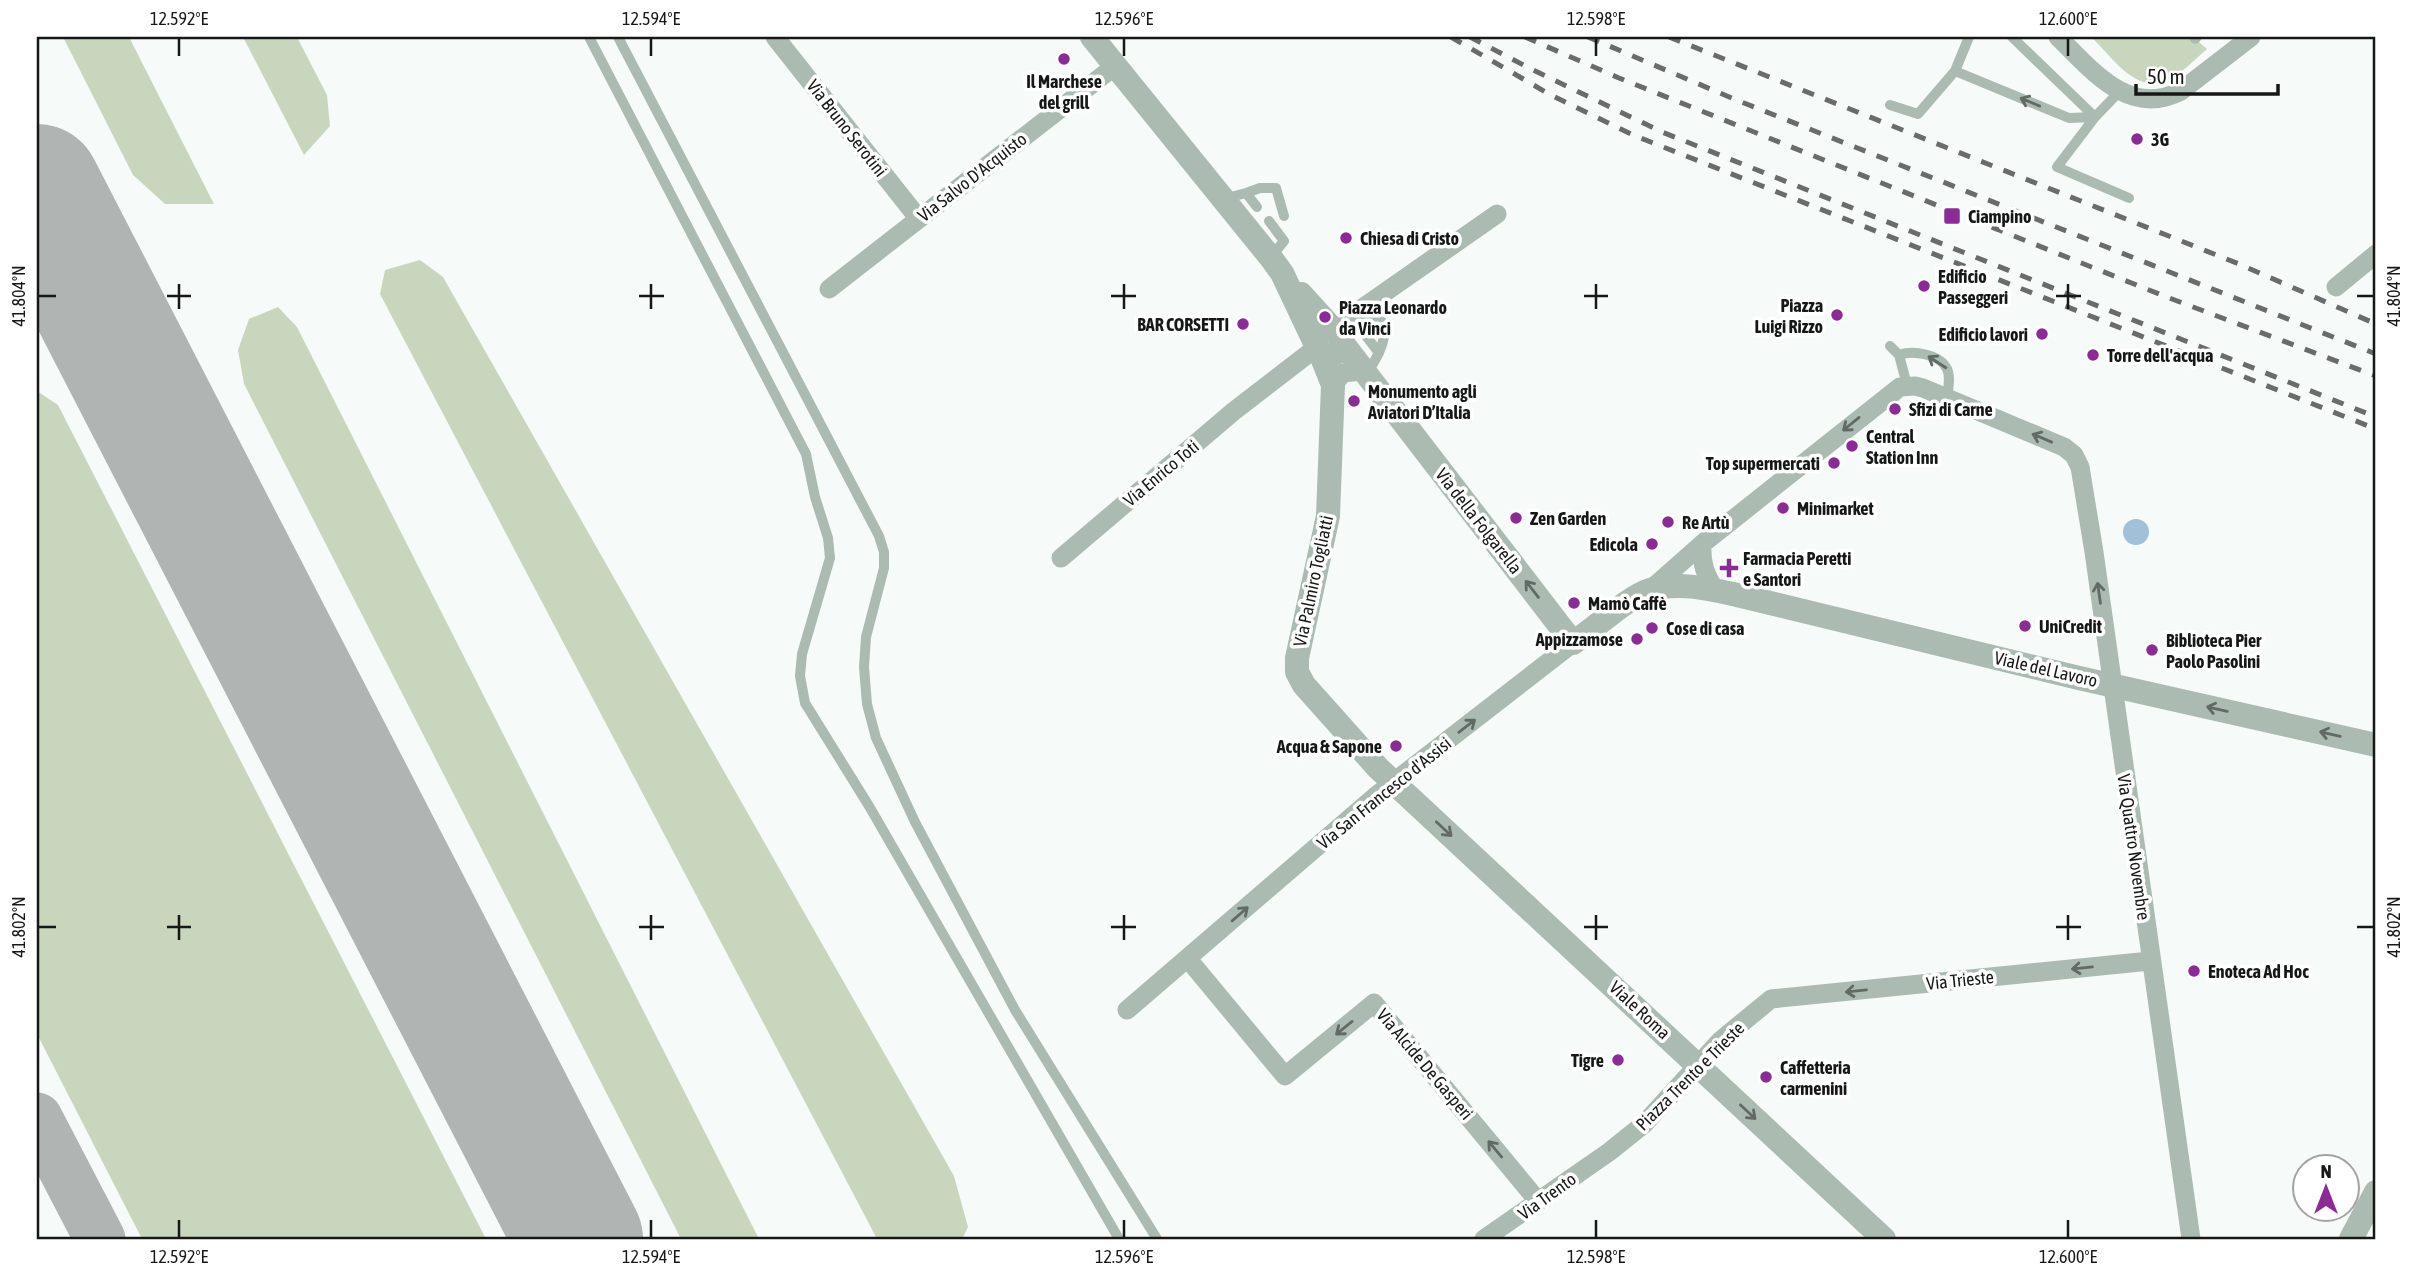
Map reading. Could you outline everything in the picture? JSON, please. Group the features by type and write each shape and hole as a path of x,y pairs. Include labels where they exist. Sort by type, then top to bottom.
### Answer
{"street":[{"name":"Via Bruno Serotini","path":"775,37 919,219"},
{"path":"1092,37 1281,251 1333,337 1369,366"},
{"path":"2058,37 2120,92 2144,100 2171,97 2197,81 2251,37"},
{"name":"Via Salvo D'Acquisto","path":"829,289 1115,66"},
{"path":"1333,385 1333,337 1386,292 1497,214"},
{"path":"2336,287 2376,254"},
{"name":"Via Enrico Toti","path":"1061,558 1261,389 1333,337"},
{"path":"1333,385 1343,373 1369,366"},
{"name":"Via della Folgarella","path":"1369,366 1385,400 1573,643"},
{"name":"Via Palmiro Togliatti","path":"1333,385 1328,516 1297,658 1297,672 1304,685 1394,783"},
{"path":"1907,385 1947,398"},
{"name":"Via San Francesco d'Assisi","path":"1650,590 1702,544 1890,392 1907,385"},
{"name":"Via Quattro Novembre","path":"1947,398 2064,447 2074,455 2080,467 2191,1239"},
{"path":"1702,544 1701,559 1706,576 1716,591"},
{"name":"Via San Francesco d'Assisi","path":"1127,1010 1394,783 1634,597 1668,586 1716,591"},
{"name":"Viale del Lavoro","path":"1716,591 2376,745"},
{"name":"Viale Roma","path":"1394,783 1884,1239"},
{"name":"Via Alcide De Gasperi","path":"1188,959 1285,1076 1374,1003 1538,1201"},
{"name":"Via Trieste","path":"1770,999 2150,961"},
{"name":"Piazza Trento e Trieste","path":"1609,1152 1644,1124 1721,1040 1770,999"},
{"name":"Via Trento","path":"1484,1239 1609,1152"},
{"path":"2351,1239 2376,1192"},
{"path":"1516,1219 1516,1239"}],"lane":[{"path":"589,37 806,454 815,497 828,538 830,558 802,654 800,676 805,703 869,806 1119,1239"},
{"path":"618,37 879,537 885,559 884,568 866,636 863,667 869,715 887,762 915,822 1015,1010 1157,1239"},
{"path":"1890,105 1918,114 1955,71 1969,37"},
{"path":"2012,37 2095,117"},
{"path":"1955,71 2068,118 2095,117"},
{"path":"2120,92 2095,117 2057,167 2129,198"},
{"path":"1260,188 1267,199"},
{"path":"1234,196 1260,188 1276,188 1284,216 1280,213"},
{"path":"1234,196 1257,207"},
{"path":"1269,221 1281,251"},
{"path":"1333,337 1372,316 1382,323 1386,334 1369,366"},
{"path":"1890,345 1899,355 1907,385"},
{"path":"1899,355 1913,352 1942,363 1949,373 1947,398"}],"green space":[{"path":"63,37 129,37 214,204 165,204 133,175"},
{"path":"243,37 297,37 327,95 330,126 304,155"},
{"path":"2091,37 2193,37 2207,49 2173,77 2155,83 2145,82 2125,71"},
{"path":"420,260 443,277 954,1176 968,1227 962,1239 877,1239 380,294 385,270"},
{"path":"278,307 297,327 759,1239 681,1239 244,384 238,350 249,319"},
{"path":"37,391 58,405 486,1239 142,1239 37,1034"}],"water":[{"path":"2136,519 2145,523 2149,532 2145,541 2136,545 2127,541 2123,532 2127,523"}],"taxiway":[{"path":"37,257 46,221 45,204"},
{"path":"37,298 60,300 79,308 113,336"},
{"path":"37,1118 100,1239"}],"runway":[{"path":"37,188 579,1239"}],"railway":[{"path":"1451,37 1549,94 1633,135 2376,429"},
{"path":"1470,37 1662,132 2376,417"},
{"path":"1525,37 1619,78 2164,296 2376,376"},
{"path":"1588,37 1734,99 2376,354"},
{"path":"1669,37 2239,264 2376,324"}],"place":[{"name":"Il Marchese del grill","path":"1064,59"},
{"name":"3G","path":"2137,139"},
{"name":"Ciampino","path":"1952,216"},
{"name":"Chiesa di Cristo","path":"1346,238"},
{"name":"Edificio Passeggeri","path":"1924,286"},
{"name":"Piazza Luigi Rizzo","path":"1837,315"},
{"name":"Piazza Leonardo da Vinci","path":"1325,317"},
{"name":"BAR CORSETTI","path":"1243,324"},
{"name":"Edificio lavori","path":"2042,334"},
{"name":"Torre dell'acqua","path":"2093,355"},
{"name":"Monumento agli Aviatori D’Italia","path":"1354,401"},
{"name":"Sfizi di Carne","path":"1895,409"},
{"name":"Central Station Inn","path":"1852,446"},
{"name":"Top supermercati","path":"1834,463"},
{"name":"Minimarket","path":"1783,508"},
{"name":"Zen Garden","path":"1516,518"},
{"name":"Re Artù","path":"1668,522"},
{"name":"Edicola","path":"1652,544"},
{"name":"Farmacia Peretti e Santori","path":"1729,568"},
{"name":"Mamò Caffè","path":"1574,603"},
{"name":"UniCredit","path":"2025,626"},
{"name":"Cose di casa","path":"1652,628"},
{"name":"Appizzamose","path":"1637,639"},
{"name":"Biblioteca Pier Paolo Pasolini","path":"2152,650"},
{"name":"Acqua & Sapone","path":"1396,746"},
{"name":"Enoteca Ad Hoc","path":"2194,971"},
{"name":"Tigre","path":"1618,1060"},
{"name":"Caffetteria carmenini","path":"1766,1077"}]}
